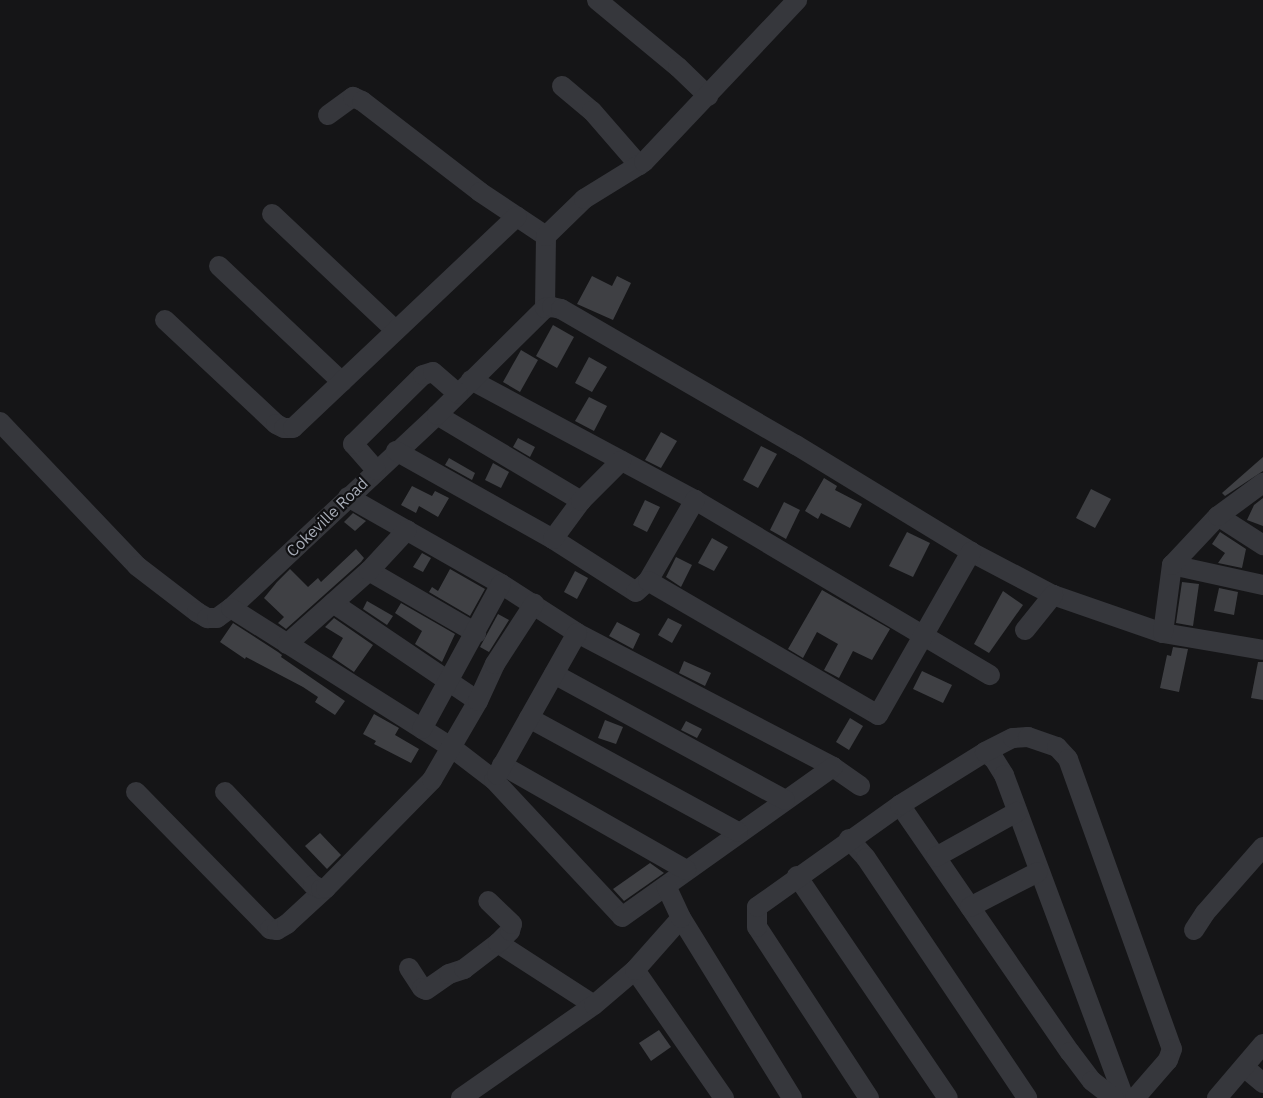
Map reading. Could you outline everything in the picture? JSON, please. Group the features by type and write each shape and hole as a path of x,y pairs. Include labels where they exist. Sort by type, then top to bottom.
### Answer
{"street":[{"path":"597,0 708,96"},
{"path":"797,0 708,96 639,165 585,199 546,236 545,308 561,309 796,445 971,552 1053,595 1163,633 1263,650"},
{"path":"562,86 592,111 639,165"},
{"path":"328,116 353,97 362,101 471,186 546,236"},
{"path":"273,214 396,331"},
{"path":"165,320 284,428 292,428 396,331 442,284 517,216"},
{"path":"219,266 342,382"},
{"name":"Cokeville Road","path":"224,613 437,415 545,308"},
{"path":"376,470 353,444 423,375 433,372 621,461 695,500 990,675"},
{"path":"437,415 581,501"},
{"path":"0,422 137,566 197,612 207,618 224,613 287,644 451,747 686,870"},
{"path":"396,451 554,539 636,592 648,581 695,500"},
{"path":"554,539 581,501 621,461"},
{"path":"1163,633 1172,565 1218,516 1259,491"},
{"path":"348,497 501,584 577,633 833,767 860,786"},
{"path":"1218,516 1263,545"},
{"path":"287,644 369,571 407,530"},
{"path":"648,581 878,716 971,552"},
{"path":"1172,565 1263,585"},
{"path":"369,571 476,633"},
{"path":"422,729 501,584"},
{"path":"1025,630 1053,595"},
{"path":"333,603 478,701"},
{"path":"136,792 270,929 277,930 288,924 424,791 478,701 495,664 534,604"},
{"path":"498,773 577,633"},
{"path":"554,674 785,800"},
{"path":"529,718 738,832"},
{"path":"869,1098 757,927 755,918 757,907 900,804 985,752 1013,738 1028,737 1057,747 1068,759 1172,1049 1168,1060 1135,1098"},
{"path":"985,752 999,766 1124,1098"},
{"path":"498,773 622,917 738,832 833,767"},
{"path":"225,792 313,885 321,889 326,888"},
{"path":"900,804 1076,1060 1092,1081 1114,1098"},
{"path":"936,857 1017,812"},
{"path":"849,839 866,858 1027,1098"},
{"path":"1194,930 1204,913 1263,847"},
{"path":"970,907 1038,872"},
{"path":"797,876 948,1098"},
{"path":"666,886 681,918 792,1098"},
{"path":"409,968 422,988 426,990 449,974 464,969 498,944 513,927 488,901"},
{"path":"475,1094 594,1005 635,970 681,918"},
{"path":"498,944 594,1005"},
{"path":"635,970 724,1098"},
{"path":"1217,1098 1263,1044"},
{"path":"1244,1067 1263,1083"}],"building":[{"path":"592,276 612,286 617,276 631,283 613,320 577,304"},
{"path":"553,325 574,337 557,368 536,356"},
{"path":"521,350 538,360 520,392 503,382"},
{"path":"589,357 607,367 592,392 575,383"},
{"path":"589,397 607,406 594,431 575,421"},
{"path":"661,432 677,441 661,468 645,460"},
{"path":"518,438 535,447 530,457 513,447"},
{"path":"761,446 777,454 758,488 743,480"},
{"path":"1263,457 1263,471 1225,496 1222,493"},
{"path":"449,458 475,473 472,480 445,465"},
{"path":"493,463 509,472 501,488 485,480"},
{"path":"824,478 837,486 835,490 862,504 850,528 821,513 818,519 805,511"},
{"path":"412,486 432,496 435,491 449,498 438,517 419,506 416,513 401,505"},
{"path":"1091,489 1111,499 1095,528 1076,518"},
{"path":"1263,498 1263,526 1247,520 1254,505"},
{"path":"645,500 660,507 647,532 633,525"},
{"path":"784,502 800,510 786,539 770,530"},
{"path":"353,513 366,521 355,531 344,522"},
{"path":"907,532 930,543 913,577 889,566"},
{"path":"1220,532 1246,549 1242,568 1218,563 1225,553 1212,544"},
{"path":"712,538 728,547 714,571 698,563"},
{"path":"356,549 364,558 361,562 286,629 278,623 284,617 264,598 290,569 308,587 318,578 321,582"},
{"path":"422,553 431,558 423,572 413,567"},
{"path":"676,557 692,565 681,587 666,577"},
{"path":"450,569 485,589 470,616 429,592 432,587 438,591"},
{"path":"575,571 588,578 577,599 564,592"},
{"path":"1182,582 1199,584 1193,626 1176,623"},
{"path":"1219,588 1238,592 1234,615 1214,611"},
{"path":"822,590 890,629 872,660 853,651 839,678 824,670 838,644 817,632 803,658 788,649"},
{"path":"1003,591 1023,605 989,653 974,644"},
{"path":"367,601 393,616 387,625 363,609"},
{"path":"401,603 455,634 442,662 415,644 422,631 395,613"},
{"path":"498,614 509,620 489,652 480,647"},
{"path":"334,618 373,645 354,672 332,657 343,638 325,627"},
{"path":"668,618 682,625 672,643 658,635"},
{"path":"617,622 640,634 633,649 609,636"},
{"path":"233,623 278,652 282,655 281,657 345,701 335,715 315,702 318,697 303,687 246,657 245,659 220,642"},
{"path":"1173,647 1188,649 1179,692 1160,688 1167,655 1171,656"},
{"path":"684,661 711,673 705,686 679,673"},
{"path":"1258,662 1263,662 1263,700 1251,698"},
{"path":"922,671 952,685 943,703 913,689"},
{"path":"374,714 399,728 395,735 419,749 411,763 374,744 376,741 363,734"},
{"path":"850,718 863,726 849,750 836,742"},
{"path":"605,720 623,727 616,744 598,738"},
{"path":"686,721 702,729 697,738 681,730"},
{"path":"320,833 341,855 327,869 305,846"},
{"path":"650,863 664,873 624,901 613,889"},
{"path":"659,1030 671,1047 651,1061 639,1043"}]}
